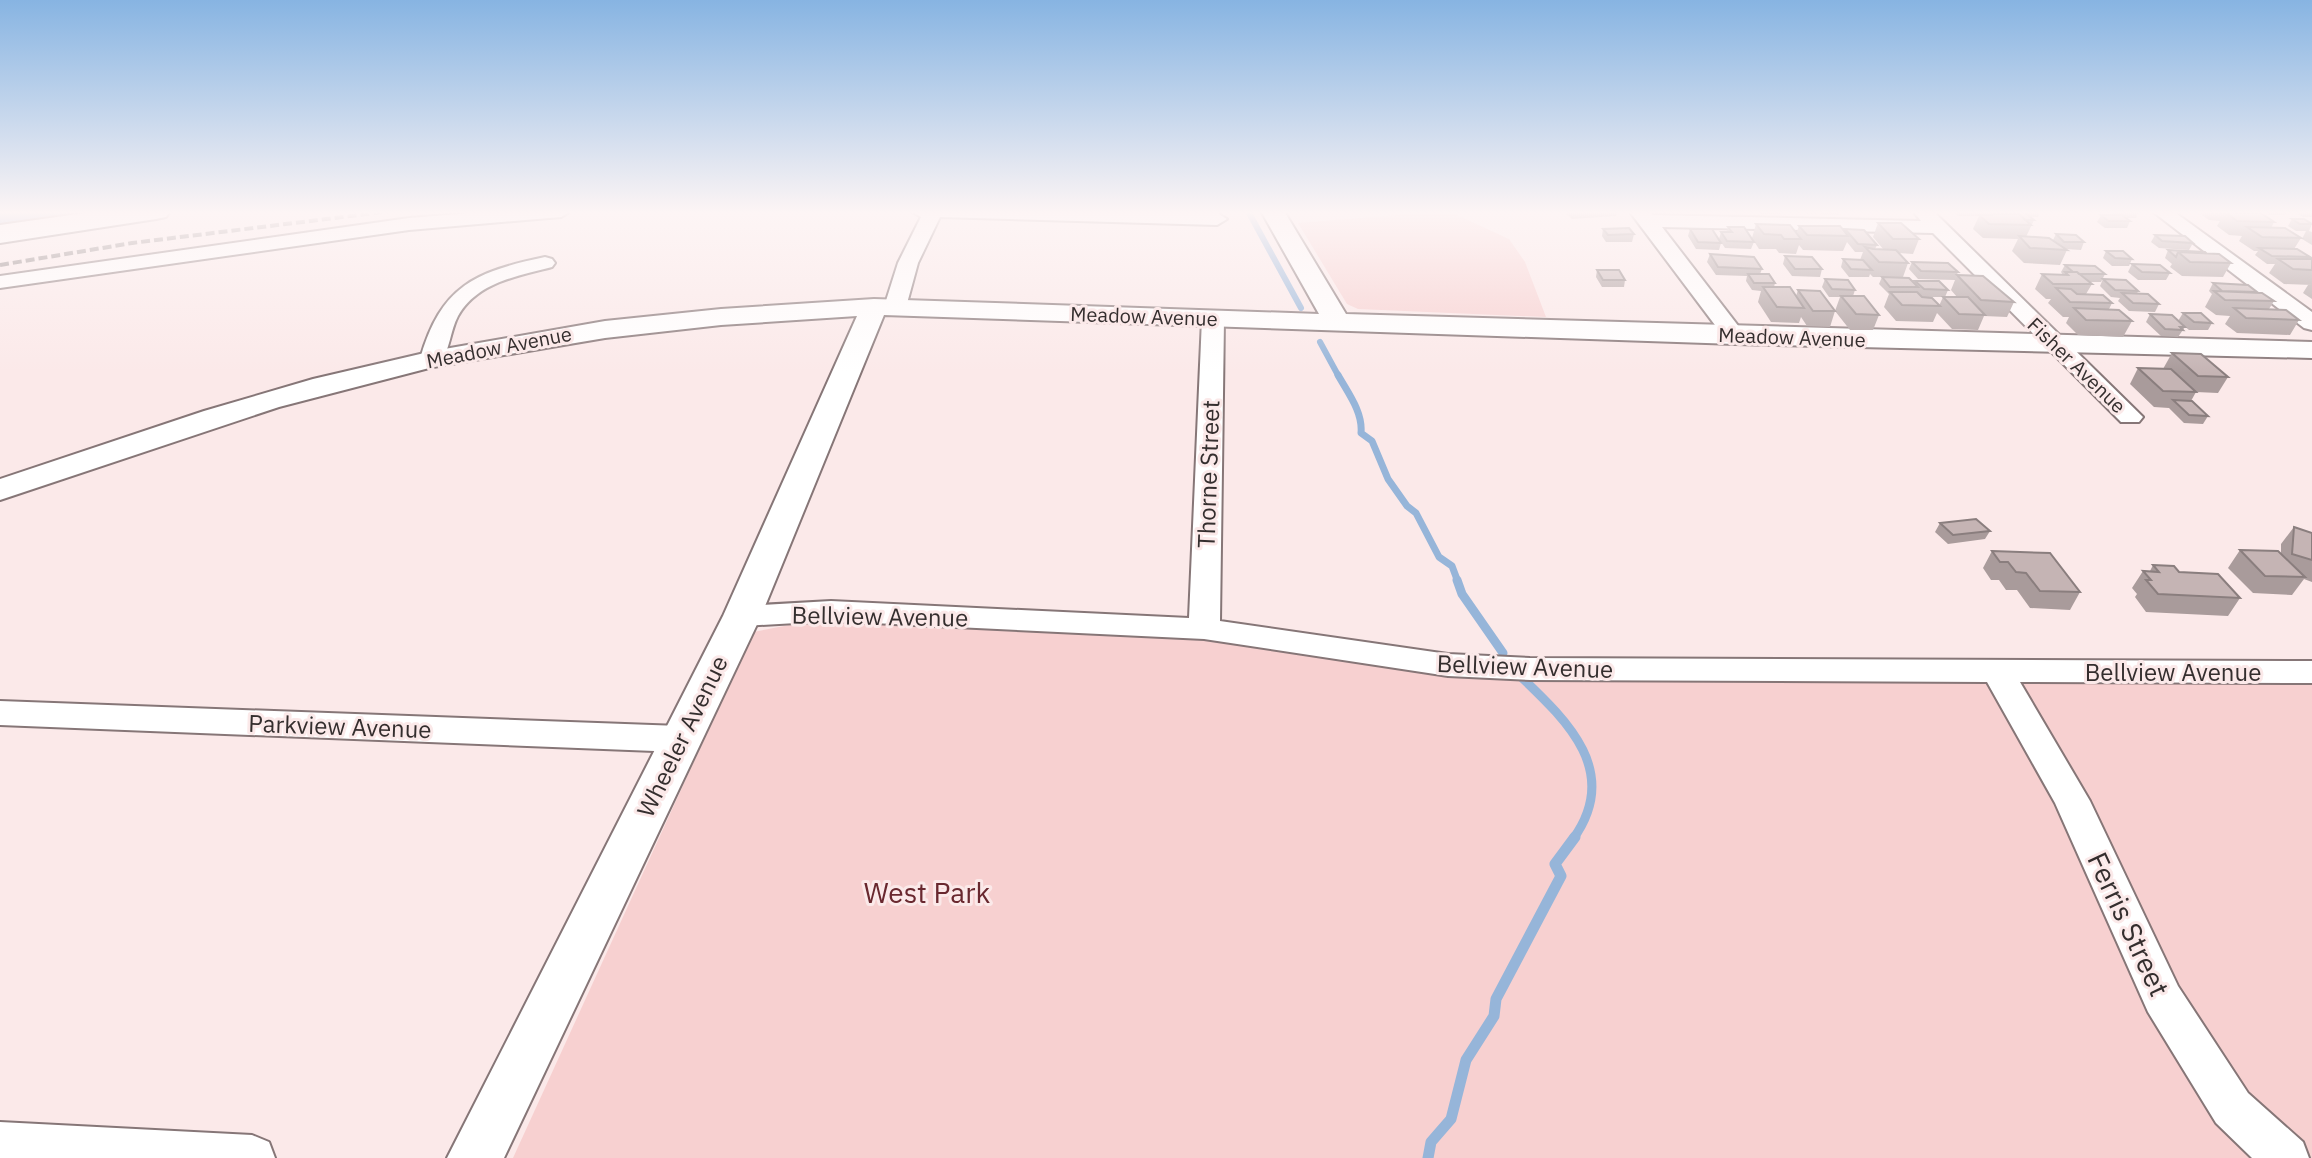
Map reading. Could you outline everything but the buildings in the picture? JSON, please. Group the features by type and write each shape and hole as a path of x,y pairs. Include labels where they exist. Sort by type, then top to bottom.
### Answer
{"street":[{"path":"0,282 120,265"},
{"path":"432,359 439,328 457,298 497,272 534,265"},
{"name":"Wheeler Avenue","path":"475,1158 742,616 884,307 907,265"},
{"path":"1304,265 1338,323"},
{"path":"1681,265 1735,336"},
{"name":"Fisher Avenue","path":"1976,265 2130,417"},
{"path":"2234,265 2312,323"},
{"name":"Meadow Avenue","path":"0,490 163,434 308,390 432,359 567,334 675,319 884,307 1735,336 2312,350"},
{"name":"Thorne Street","path":"1204,629 1213,319"},
{"name":"Bellview Avenue","path":"742,616 831,611 1204,629 1462,666 1530,669 2312,672"},
{"name":"Ferris Street","path":"1998,673 2072,801 2163,999 2232,1108 2286,1158"},
{"name":"Parkview Avenue","path":"0,713 680,739"},
{"path":"0,1145 252,1158"}],"green space":[{"path":"1323,265 1526,265 1546,317 1358,309 1347,304"},
{"name":"West Park","path":"810,621 1186,636 1276,650 1677,670 2312,680 2312,1158 513,1158 753,632"}],"waterway":[{"path":"1278,265 1301,308"},
{"path":"1320,342 1339,377"},
{"path":"1338,375 1357,410 1361,433 1372,441 1388,479 1407,506 1416,513 1439,557 1452,566 1458,582"},
{"path":"1457,580 1462,594 1503,653"},
{"path":"1516,672 1568,727 1590,768 1592,790 1587,814 1573,839"},
{"path":"1428,1158 1431,1142 1451,1119 1466,1060 1494,1016 1496,999 1561,876 1555,864 1575,837"}]}
